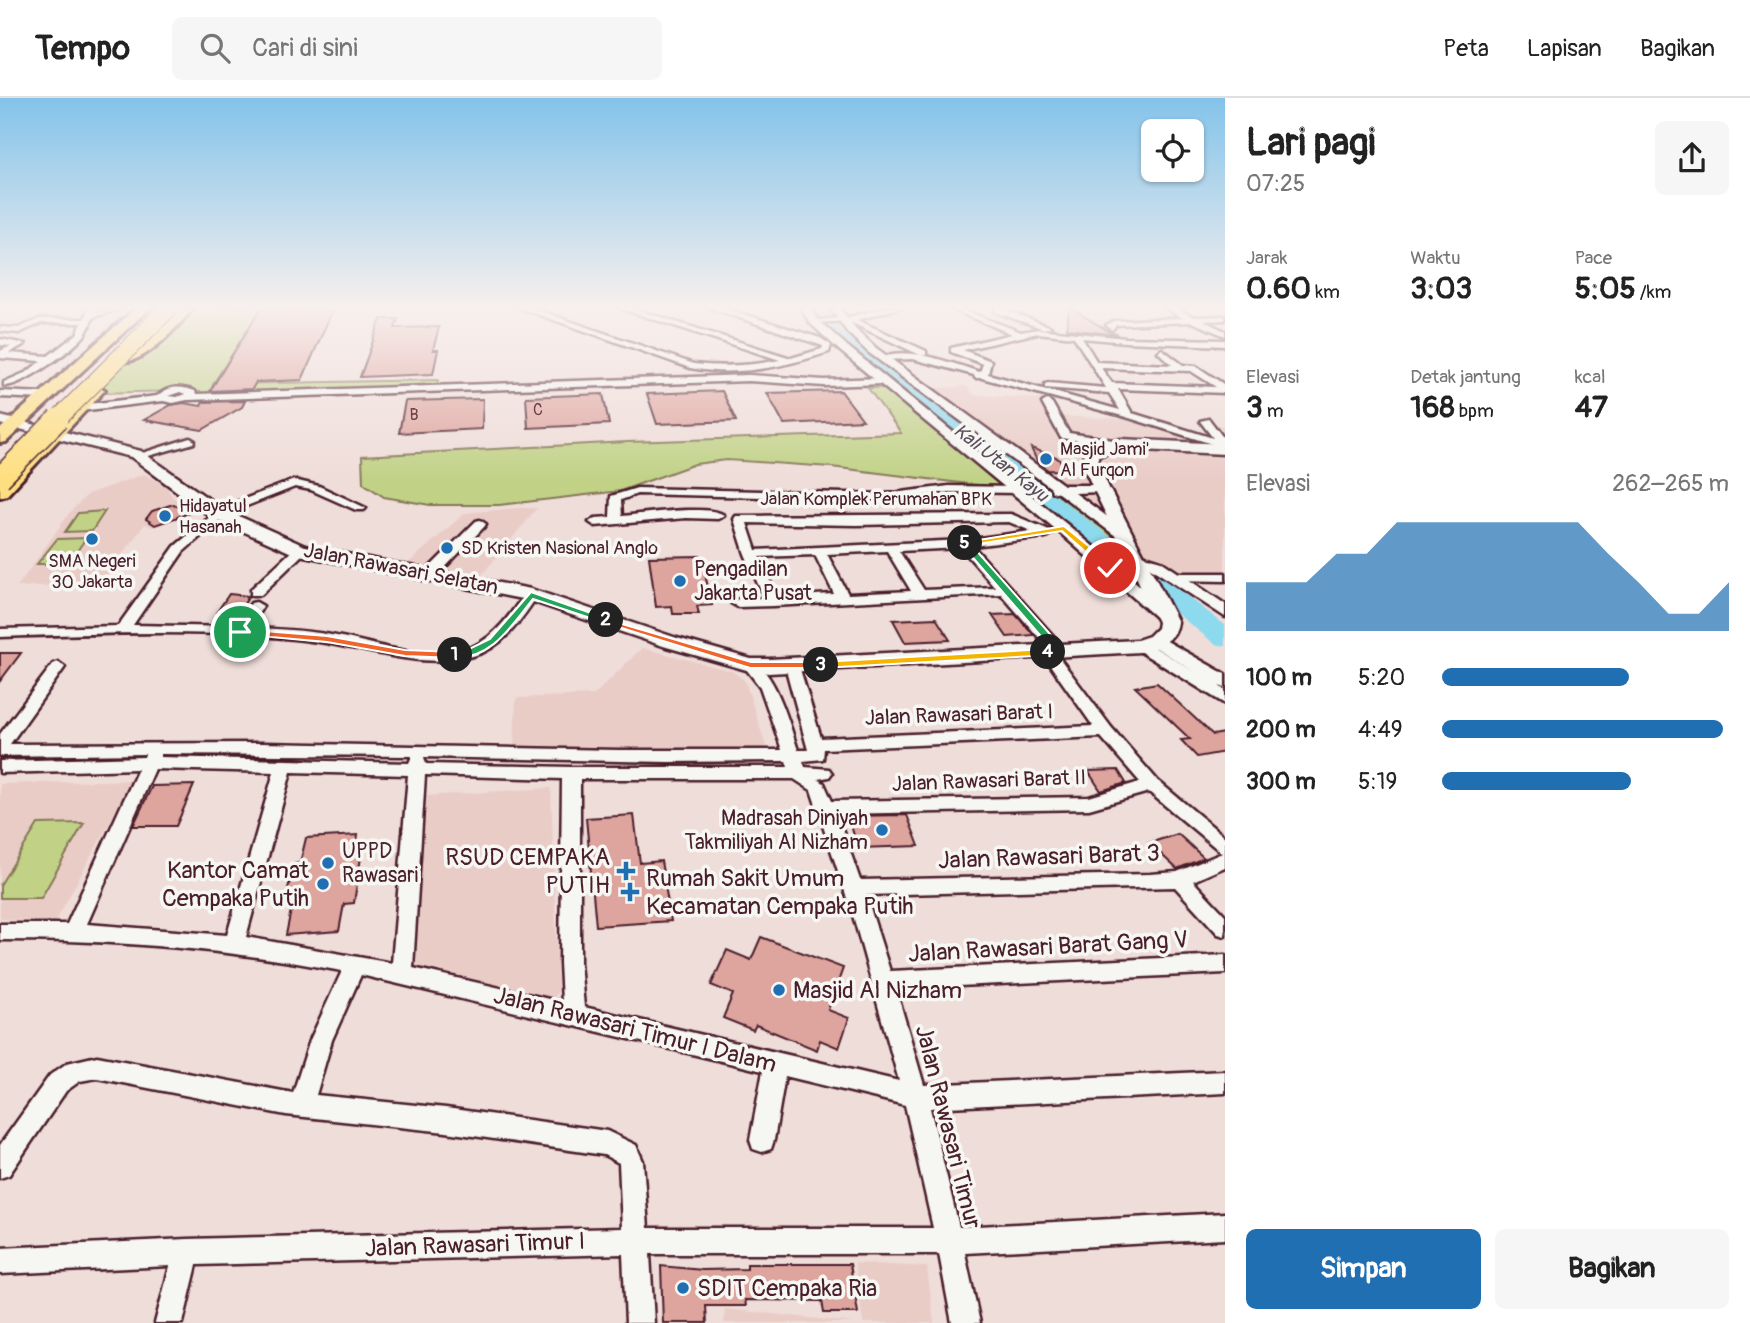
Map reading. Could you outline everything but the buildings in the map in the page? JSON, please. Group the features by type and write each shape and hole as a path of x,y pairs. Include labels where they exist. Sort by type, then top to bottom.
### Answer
{"highway":[{"path":"74,369 76,364"},
{"path":"0,438 5,421 46,396 78,364"},
{"path":"0,458 95,364"},
{"path":"0,478 113,364"},
{"path":"0,491 122,364"},
{"path":"5,421 78,411"},
{"path":"0,450 55,435"},
{"path":"0,458 37,455"}],"main road":[{"name":"Jalan Rawasari Selatan","path":"5,421 138,456 218,513 300,550 531,595 762,672 792,666 1054,652 1148,643"},
{"path":"1148,643 1168,627 1141,565 1101,488 1090,463 1090,454 1119,444 1224,446"}],"street":[{"path":"7,384 30,374 42,364"},
{"path":"688,364 736,369 780,364"},
{"path":"783,364 805,370"},
{"path":"866,364 1161,607"},
{"path":"892,364 1054,489 1126,537"},
{"path":"945,364 978,376 1129,415 1224,446"},
{"path":"978,376 984,373 988,364"},
{"path":"1176,364 1181,368"},
{"path":"1096,365 1195,369 1223,387"},
{"path":"1096,365 1129,415"},
{"path":"816,372 833,376 880,376"},
{"path":"78,411 165,395 181,389 189,395 222,395 749,378 824,383 900,372"},
{"path":"1021,387 1223,387"},
{"path":"94,393 165,395"},
{"path":"0,394 46,396"},
{"path":"1047,403 1065,436 1119,444"},
{"path":"1205,421 1224,446"},
{"path":"957,440 987,437"},
{"path":"138,456 190,441"},
{"path":"123,629 179,549 218,513 294,482 315,488 360,508"},
{"path":"616,520 615,498 637,491 835,497 903,496 949,489 1101,488"},
{"path":"594,522 686,514 718,515"},
{"name":"Jalan Komplek Perumahan BPK","path":"773,601 751,554 740,519 856,521 1011,518 1046,533"},
{"path":"429,577 480,524"},
{"name":"Jalan Komplek Perumahan BPK","path":"751,554 964,544 1064,528"},
{"path":"964,544 1054,652 1105,731 1152,785 1225,847"},
{"path":"890,547 920,594"},
{"path":"240,632 256,599 300,550"},
{"path":"819,550 843,598"},
{"path":"1141,565 1151,562 1225,612"},
{"path":"1175,577 1225,577"},
{"path":"738,603 1005,590"},
{"path":"0,633 123,629 240,632 327,639 405,653 449,656 470,652 493,641 531,595"},
{"path":"1148,643 1225,682"},
{"path":"1148,643 1225,698"},
{"name":"Jalan Rawasari Timur","path":"792,666 816,749 822,790 883,980 915,1096 950,1241 966,1323"},
{"path":"0,748 58,667"},
{"path":"762,672 799,774 822,790"},
{"name":"Jalan Rawasari Barat I","path":"816,749 1105,731"},
{"path":"0,748 284,766 418,759 571,773 799,774"},
{"path":"0,767 153,756 418,759 791,755 816,749"},
{"path":"74,931 153,756"},
{"path":"402,974 418,759"},
{"path":"234,944 284,766"},
{"path":"571,773 570,963 574,1016"},
{"name":"Jalan Rawasari Barat II","path":"822,790 1089,803 1152,785"},
{"path":"1179,879 1225,859"},
{"name":"Jalan Rawasari Barat 3","path":"852,888 1150,882 1179,879 1225,928"},
{"name":"Jalan Rawasari Timur I Dalam","path":"0,932 74,931 234,944 355,965 915,1096 950,1097 1225,1082"},
{"path":"301,1105 321,1040 355,965"},
{"name":"Jalan Rawasari Barat Gang V","path":"883,980 1221,965"},
{"path":"762,1140 776,1064"},
{"path":"0,1167 58,1083 75,1071 96,1067 301,1105 446,1120 607,1143 627,1154 631,1161 640,1323"},
{"name":"Jalan Rawasari Timur I","path":"0,1261 187,1252 634,1241 950,1241 1225,1226"},
{"path":"169,1323 187,1252"}],"shaded area":[{"path":"966,386 974,395 1046,399 1059,416 1144,420 1181,431 1214,433 1209,424 1225,426 1225,455 1220,455 1225,461 1225,578 1175,577 1151,562 925,389"},
{"name":"SMA Negeri 30 Jakarta","path":"144,474 166,486 172,496 191,513 152,527 145,524 101,583 17,587 70,512 88,494"},
{"path":"537,508 481,576 406,565 465,513"},
{"path":"642,648 732,671 745,681 769,755 514,748 516,698 594,695"},
{"path":"133,780 55,922 0,919 0,784"},
{"path":"551,788 558,992 549,1005 415,968 422,796"},
{"path":"855,1263 927,1267 934,1323 863,1323"},
{"path":"725,1309 856,1323 724,1323"}],"green space":[{"path":"122,364 226,364 213,384 438,380 437,389 222,395 181,391 94,393"},
{"path":"865,364 891,364 1131,547 1144,576 1034,489 1017,490 831,467 727,460 695,464 620,491 499,505 430,505 384,497 363,483 362,456 627,442 901,433 868,388 890,388"},
{"path":"105,511 92,531 65,532 78,513"},
{"path":"86,538 68,564 37,564 57,539"},
{"path":"84,823 41,898 0,898 0,885 38,824"}],"waterway":[{"name":"Kali Utan Kayu","path":"875,364 1225,638"}],"place":[{"name":"Masjid Jami' Al Furqon","path":"1046,459"},
{"name":"Hidayatul Hasanah","path":"165,516"},
{"name":"SMA Negeri 30 Jakarta","path":"92,539"},
{"name":"SD Kristen Nasional Anglo","path":"447,548"},
{"name":"Pengadilan Jakarta Pusat","path":"680,581"},
{"name":"Madrasah Diniyah Takmiliyah Al Nizham","path":"882,830"},
{"name":"UPPD Rawasari","path":"328,863"},
{"name":"RSUD CEMPAKA PUTIH","path":"626,871"},
{"name":"Kantor Camat Cempaka Putih","path":"323,884"},
{"name":"Rumah Sakit Umum Kecamatan Cempaka Putih","path":"630,892"},
{"name":"Masjid Al Nizham","path":"779,990"},
{"name":"SDIT Cempaka Ria","path":"683,1288"}],"route":[{"path":"240,632 327,639 442,657 470,652 488,645 531,595 670,642 750,665 792,666 1060,652 964,544 1064,528 1110,568"}]}
